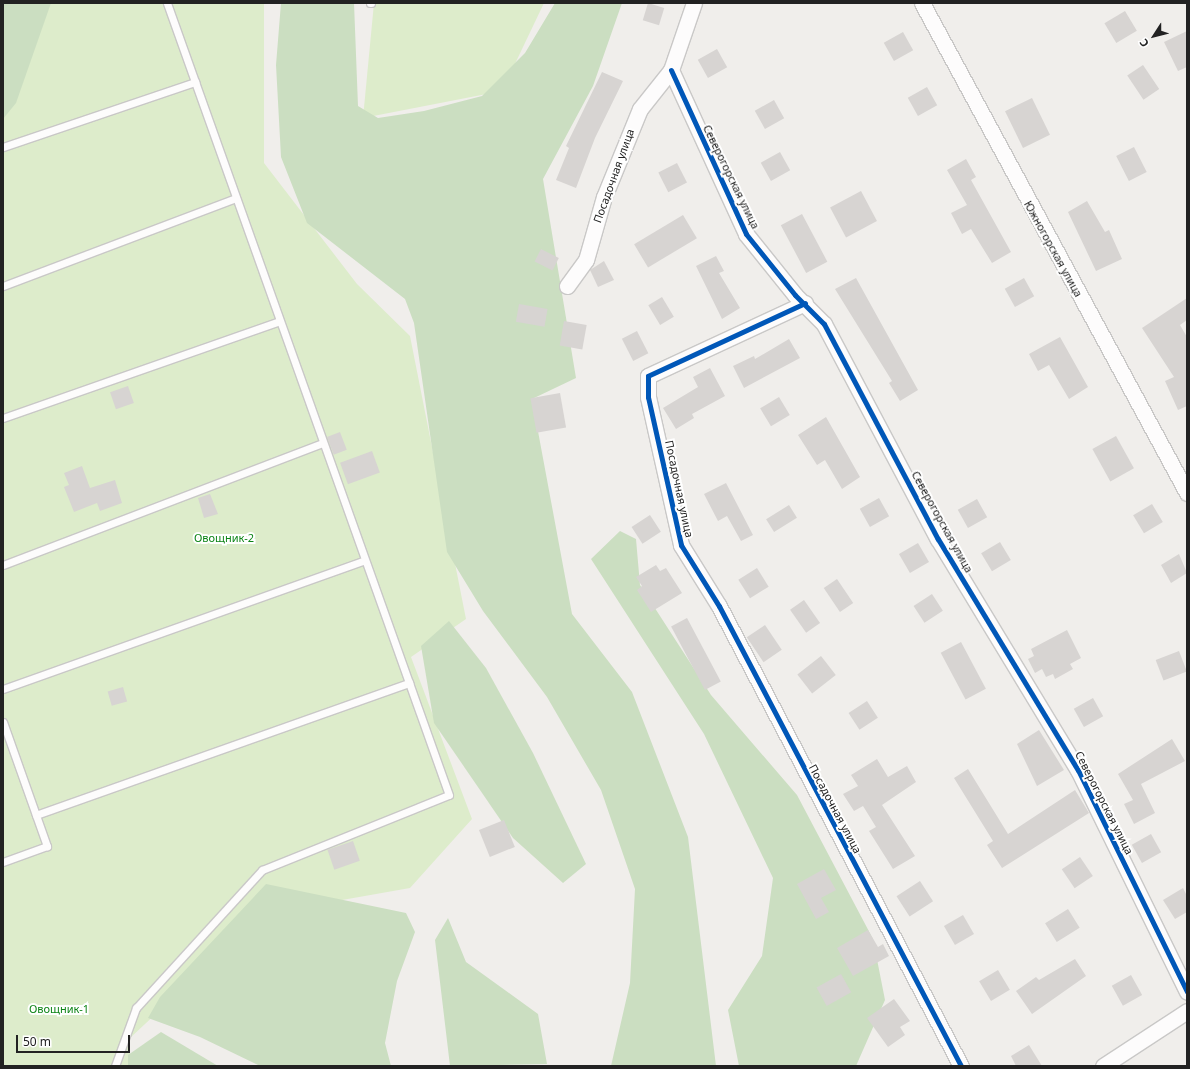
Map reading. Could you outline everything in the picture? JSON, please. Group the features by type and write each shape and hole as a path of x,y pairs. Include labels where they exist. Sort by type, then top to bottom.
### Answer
{"street":[{"path":"671,70 694,3"},
{"name":"Южногорская улица","path":"922,3 1187,493"},
{"name":"Посадочная улица","path":"567,286 586,260 604,197 640,109 671,70"},
{"name":"Северогорская улица","path":"671,70 746,234 804,303 824,324 938,539 1078,770 1187,992"},
{"name":"Посадочная улица","path":"804,303 648,376 648,397 681,545 719,606 961,1066"},
{"path":"1103,1066 1187,1011"}],"lane":[{"path":"115,1066 136,1008 262,870 449,795 167,3"},
{"path":"3,147 195,82"},
{"path":"3,286 236,198"},
{"path":"3,418 280,321"},
{"path":"3,565 323,443"},
{"path":"3,689 365,560"},
{"path":"36,815 409,683"},
{"path":"3,722 47,846 3,862"}],"green space":[{"name":"Овощник-2","path":"3,3 264,3 264,163 357,284 410,336 466,619 411,657 472,819 410,888 263,914 130,1038 130,1066 3,1066"},
{"path":"3,3 51,3 16,103 3,119"},
{"path":"281,3 354,3 358,106 378,118 424,111 482,96 525,53 555,3 622,3 593,86 543,179 576,378 532,399 572,614 632,692 688,837 716,1066 611,1066 630,983 635,889 601,790 547,697 483,611 447,552 414,323 405,299 307,223 281,157 276,65"},
{"path":"374,3 544,3 502,91 363,118"},
{"path":"620,531 636,539 640,585 711,695 797,795 873,939 885,1000 856,1066 739,1066 728,1010 762,956 773,878 704,734 591,559"},
{"path":"449,621 486,668 533,753 586,864 563,883 513,838 434,723 421,646"},
{"path":"266,884 406,913 415,932 397,981 385,1043 391,1066 260,1066 200,1037 148,1018 160,997"},
{"path":"448,918 466,962 538,1014 547,1064 450,1066 435,940"},
{"path":"161,1032 218,1066 128,1066 128,1055"}],"building":[{"path":"648,3 664,8 659,25 643,20"},
{"path":"1125,11 1137,31 1116,43 1104,23"},
{"path":"1187,31 1187,67 1178,71 1164,42"},
{"path":"903,32 913,50 894,61 884,43"},
{"path":"717,49 727,67 708,78 698,60"},
{"path":"1143,65 1159,89 1143,100 1127,76"},
{"path":"602,72 623,81 595,138 576,188 556,180 569,148 566,146"},
{"path":"927,87 937,105 918,116 908,98"},
{"path":"1032,98 1050,135 1023,148 1005,111"},
{"path":"774,100 784,118 765,129 755,111"},
{"path":"1134,147 1147,172 1129,181 1116,156"},
{"path":"780,152 790,170 771,181 761,163"},
{"path":"966,159 976,177 971,180 1011,252 992,263 971,229 962,234 951,213 967,205 947,170"},
{"path":"677,163 687,183 668,192 658,173"},
{"path":"861,191 877,221 846,237 830,207"},
{"path":"1087,201 1105,232 1109,230 1122,259 1096,271 1068,212"},
{"path":"802,214 827,262 806,273 781,225"},
{"path":"683,215 697,238 648,268 634,244"},
{"path":"541,249 559,258 552,271 535,261"},
{"path":"716,256 724,271 719,273 740,308 722,319 696,266"},
{"path":"604,261 614,280 598,287 590,270"},
{"path":"856,278 918,390 900,401 889,383 892,381 835,289"},
{"path":"1024,278 1034,296 1015,307 1005,289"},
{"path":"662,297 674,317 660,325 648,305"},
{"path":"1187,298 1187,320 1180,325 1187,337 1187,406 1178,410 1165,381 1174,377 1142,328"},
{"path":"519,304 548,309 544,327 516,322"},
{"path":"564,321 587,325 582,350 560,346"},
{"path":"637,331 648,353 633,361 622,339"},
{"path":"1060,337 1088,387 1069,399 1049,365 1038,371 1029,354"},
{"path":"789,339 800,358 744,388 733,366 754,356 755,359"},
{"path":"710,368 725,396 692,414 694,418 676,429 663,408 698,387 693,377"},
{"path":"128,386 134,403 116,409 110,392"},
{"path":"560,393 566,427 537,433 530,398"},
{"path":"779,397 790,415 771,426 760,408"},
{"path":"826,417 860,477 842,489 825,460 817,465 798,435"},
{"path":"340,432 347,450 334,455 327,437"},
{"path":"1116,436 1134,468 1110,481 1092,449"},
{"path":"372,451 380,473 348,484 340,463"},
{"path":"82,466 90,488 115,480 122,503 100,511 97,503 74,512 64,487 69,485 64,473"},
{"path":"726,483 753,535 741,541 727,516 718,521 704,494"},
{"path":"210,494 218,514 204,518 198,498"},
{"path":"879,498 889,516 870,527 860,509"},
{"path":"977,499 987,517 968,528 958,510"},
{"path":"1152,504 1163,522 1144,533 1133,515"},
{"path":"789,505 797,518 774,532 766,519"},
{"path":"650,515 661,532 642,544 632,527"},
{"path":"1000,542 1011,560 992,571 981,553"},
{"path":"918,543 929,562 910,573 899,554"},
{"path":"1179,554 1187,573 1171,583 1161,565"},
{"path":"656,565 660,571 666,568 682,593 651,612 637,590 642,586 636,577"},
{"path":"757,568 769,587 750,598 738,580"},
{"path":"837,579 853,603 840,612 824,588"},
{"path":"932,594 943,611 924,623 914,606"},
{"path":"804,600 820,623 806,633 790,610"},
{"path":"687,618 721,682 705,690 671,626"},
{"path":"765,625 782,650 764,662 747,637"},
{"path":"1067,630 1081,658 1070,664 1073,669 1055,679 1053,674 1046,677 1042,669 1035,673 1028,659 1034,656 1031,649"},
{"path":"961,642 986,689 966,700 941,653"},
{"path":"1179,651 1187,672 1164,680 1156,660"},
{"path":"821,656 836,675 812,693 797,674"},
{"path":"123,687 127,701 112,706 108,691"},
{"path":"1093,698 1103,716 1084,727 1074,709"},
{"path":"867,701 878,718 859,730 849,713"},
{"path":"1039,730 1064,770 1037,786 1017,744"},
{"path":"1172,739 1185,761 1141,784 1155,813 1134,824 1124,804 1133,800 1118,774"},
{"path":"877,759 888,777 907,766 916,782 882,805 915,856 893,869 869,831 876,827 863,806 854,811 843,794 858,786 851,775"},
{"path":"968,769 1008,834 1075,790 1089,813 1002,868 987,845 993,841 954,778"},
{"path":"504,820 515,847 490,857 479,830"},
{"path":"1151,834 1161,852 1142,863 1132,845"},
{"path":"353,841 360,861 334,870 327,850"},
{"path":"1080,857 1093,876 1075,888 1062,869"},
{"path":"824,869 836,890 821,898 829,912 816,919 797,884"},
{"path":"920,881 933,901 910,916 897,896"},
{"path":"1183,888 1187,896 1187,912 1175,919 1163,900"},
{"path":"1068,909 1080,928 1057,942 1045,923"},
{"path":"963,915 974,934 955,945 944,926"},
{"path":"868,930 878,947 883,944 889,956 853,976 837,948"},
{"path":"1075,959 1086,976 1032,1014 1016,991 1036,977 1039,980"},
{"path":"998,970 1010,990 991,1001 979,981"},
{"path":"841,974 851,992 827,1006 817,988"},
{"path":"1131,975 1142,995 1123,1006 1112,986"},
{"path":"894,999 910,1021 900,1027 905,1035 888,1047 867,1018"},
{"path":"1029,1045 1042,1066 1016,1066 1011,1056"}],"cycle path":[{"path":"671,70 746,234 795,295 824,324 938,539 1078,770 1187,992"},
{"path":"805,303 648,376 648,397 681,545 719,606 961,1066"}],"park label":[{"name":"Овощник-1","path":"59,1009"}]}
